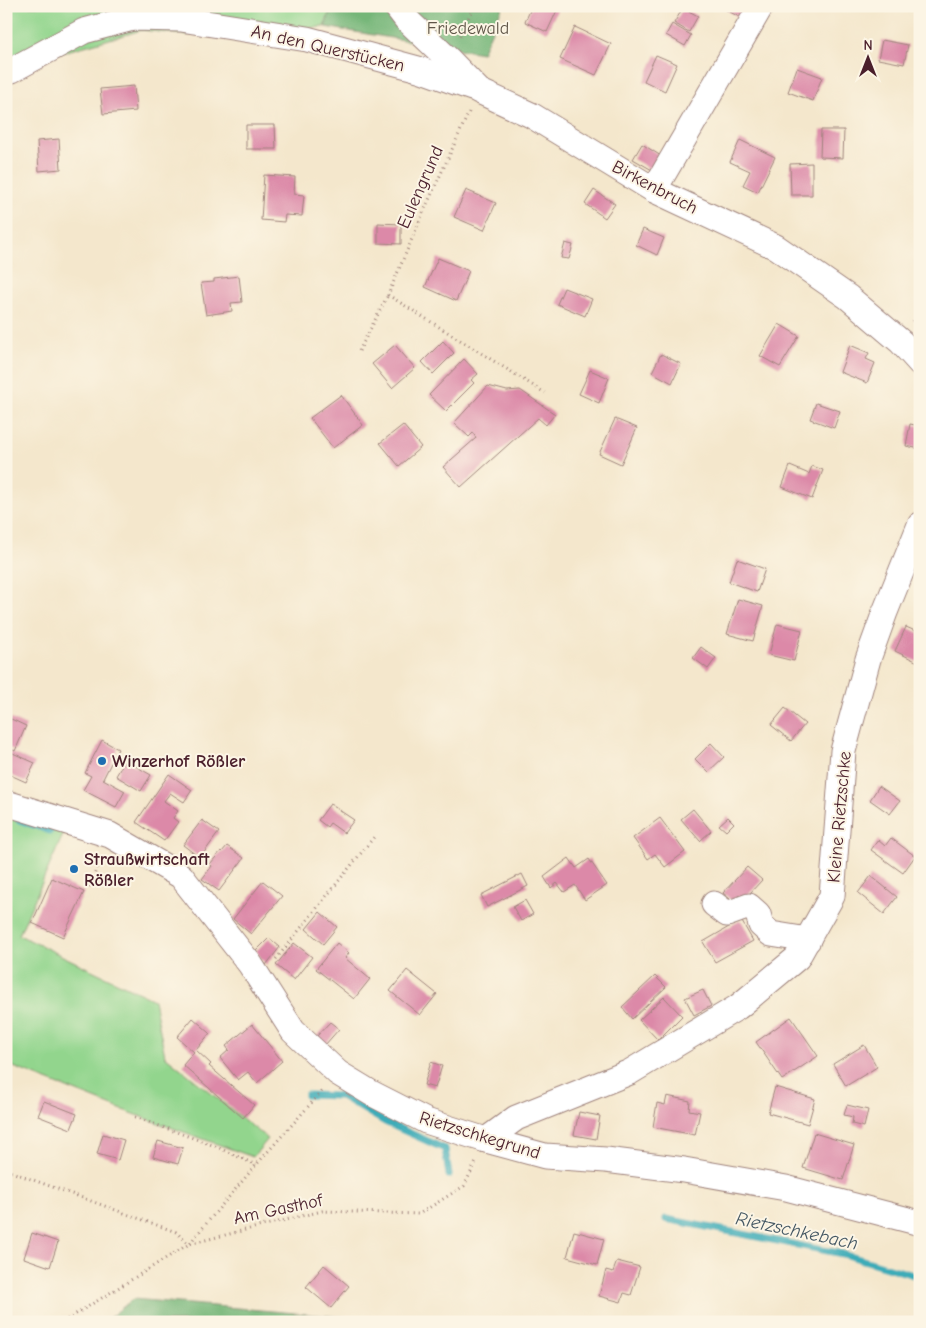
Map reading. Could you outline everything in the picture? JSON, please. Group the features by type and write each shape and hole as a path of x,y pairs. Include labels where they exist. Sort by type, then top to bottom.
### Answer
{"street":[{"name":"Birkenbruch","path":"396,6 406,19 479,91 530,115 654,190 776,247 848,297 901,342 920,363"},
{"path":"654,190 761,6"},
{"name":"An den Querstücken","path":"6,72 84,31 133,18 181,19 307,39 422,70 479,91"},
{"name":"Kleine Rietzschke","path":"486,1140 516,1118 630,1072 738,1008 797,958 832,896 842,751 868,659 920,525"},
{"name":"Rietzschkegrund","path":"6,803 110,835 181,876 250,964 293,1031 338,1073 371,1093 426,1121 545,1156 606,1160 684,1170 786,1188 920,1222"},
{"path":"714,904 726,914 749,906 758,914 761,925 771,934 808,940"}],"path":[{"path":"448,59 474,6"},
{"name":"Eulengrund","path":"359,351 388,295 479,91"},
{"path":"388,295 545,393"},
{"path":"272,964 374,837"},
{"path":"89,887 99,864"},
{"path":"6,1170 176,1232 189,1244 338,1073"},
{"path":"135,1117 216,1146 256,1166"},
{"name":"Am Gasthof","path":"63,1322 189,1244 322,1210 419,1214 464,1186 486,1140"}],"green space":[{"path":"6,6 332,6 324,27 185,35 142,30 6,68"},
{"name":"Friedewald","path":"332,6 503,6 482,53 325,27"},
{"path":"6,812 66,828 19,935 154,1000 165,1056 268,1139 253,1157 120,1109 6,1064"},
{"path":"133,1299 399,1322 104,1322"}],"building":[{"path":"532,6 559,6 547,32 525,22"},
{"path":"724,6 758,6 748,22 723,8"},
{"path":"683,8 698,16 689,32 674,23"},
{"path":"672,24 691,35 685,46 666,35"},
{"path":"575,27 611,44 596,75 560,59"},
{"path":"882,40 908,45 904,64 878,59"},
{"path":"656,55 677,64 665,91 644,81"},
{"path":"797,68 822,77 813,101 788,92"},
{"path":"134,86 136,111 103,114 100,89"},
{"path":"246,125 275,125 276,149 246,149"},
{"path":"821,130 844,130 843,158 820,157"},
{"path":"59,139 61,169 39,171 37,141"},
{"path":"740,140 775,157 758,192 743,185 750,171 730,162"},
{"path":"642,144 661,156 652,170 633,159"},
{"path":"9,159 10,188 6,188 6,160"},
{"path":"812,163 812,195 791,195 790,164"},
{"path":"264,175 295,177 294,194 304,195 302,216 285,215 284,222 261,220"},
{"path":"466,190 496,203 484,230 454,217"},
{"path":"594,190 615,204 605,218 585,204"},
{"path":"378,223 401,224 401,244 378,243"},
{"path":"643,229 664,238 657,255 636,245"},
{"path":"565,243 573,245 569,259 561,258"},
{"path":"438,258 469,271 456,301 425,287"},
{"path":"239,276 242,302 231,303 232,311 206,315 201,283 214,282 214,279"},
{"path":"564,288 592,299 585,316 557,304"},
{"path":"779,324 799,336 780,367 760,356"},
{"path":"443,341 454,353 433,374 422,362"},
{"path":"395,345 415,368 392,388 372,364"},
{"path":"850,345 869,353 866,359 875,363 867,383 840,372"},
{"path":"661,354 681,364 672,383 652,372"},
{"path":"464,359 478,374 471,380 474,383 446,411 429,395"},
{"path":"590,370 609,378 599,403 579,394"},
{"path":"488,386 507,391 520,390 555,414 546,425 538,418 461,487 443,467 476,438 473,433 469,437 454,423"},
{"path":"341,395 363,425 333,448 310,418"},
{"path":"816,403 840,411 834,428 810,419"},
{"path":"615,419 637,428 621,464 599,454"},
{"path":"910,424 920,426 920,449 906,446"},
{"path":"403,425 421,447 399,466 380,443"},
{"path":"790,466 809,474 812,466 823,470 812,499 782,487"},
{"path":"737,559 765,569 757,592 729,582"},
{"path":"738,599 763,606 753,641 727,634"},
{"path":"777,624 802,630 794,661 769,655"},
{"path":"906,627 920,633 920,663 895,651"},
{"path":"701,647 716,658 708,669 693,658"},
{"path":"785,708 805,724 791,741 771,725"},
{"path":"11,719 26,726 15,751 6,747 6,729"},
{"path":"102,740 118,749 103,779 125,791 116,807 83,790 91,776 85,773"},
{"path":"711,743 724,757 708,772 695,759"},
{"path":"6,750 35,763 26,782 6,773"},
{"path":"125,760 151,775 141,791 116,776"},
{"path":"169,774 192,790 184,802 170,793 164,801 178,811 173,818 178,822 164,841 136,822"},
{"path":"879,786 900,801 890,814 870,800"},
{"path":"330,804 354,820 344,833 330,823 327,827 318,820"},
{"path":"693,809 711,831 700,841 681,819"},
{"path":"728,817 734,823 726,831 719,825"},
{"path":"660,818 685,852 665,867 655,854 648,859 633,838"},
{"path":"202,820 219,832 200,858 183,845"},
{"path":"891,838 915,856 903,873 871,850 878,840 885,846"},
{"path":"227,846 244,858 219,891 202,879 212,866 210,864"},
{"path":"569,858 576,868 589,859 607,885 585,900 575,885 564,892 557,883 551,888 544,877"},
{"path":"747,867 762,880 738,906 723,893"},
{"path":"522,874 528,886 487,907 481,895"},
{"path":"871,876 897,897 884,914 858,893"},
{"path":"52,878 84,892 63,937 32,923"},
{"path":"263,881 282,896 251,934 233,919"},
{"path":"525,900 533,914 521,921 513,907"},
{"path":"320,912 337,927 323,944 306,929"},
{"path":"741,920 753,941 715,962 703,942"},
{"path":"269,938 280,947 266,965 256,951"},
{"path":"294,943 312,957 294,980 276,965"},
{"path":"337,943 349,953 345,958 370,979 354,999 316,969"},
{"path":"407,970 437,994 420,1015 390,991"},
{"path":"655,976 666,987 632,1019 622,1007"},
{"path":"703,990 711,1006 694,1015 685,998"},
{"path":"664,997 682,1016 658,1040 639,1020"},
{"path":"791,1017 818,1056 782,1080 756,1042"},
{"path":"193,1018 210,1033 196,1050 211,1064 209,1066 254,1105 243,1118 183,1065 194,1052 177,1037"},
{"path":"330,1022 339,1029 325,1045 316,1037"},
{"path":"252,1024 282,1061 257,1083 248,1072 238,1080 220,1058 229,1050 226,1046"},
{"path":"864,1045 877,1067 846,1086 833,1064"},
{"path":"431,1062 442,1066 435,1088 424,1085"},
{"path":"775,1087 815,1099 808,1124 768,1113"},
{"path":"667,1096 690,1101 689,1110 700,1112 695,1135 653,1127 657,1103 665,1105"},
{"path":"44,1101 77,1114 71,1129 38,1116"},
{"path":"847,1105 868,1110 864,1127 852,1124 853,1117 844,1115"},
{"path":"579,1112 600,1116 596,1139 574,1135"},
{"path":"814,1133 854,1145 843,1180 803,1168"},
{"path":"103,1134 124,1140 118,1160 97,1154"},
{"path":"158,1141 183,1148 178,1164 153,1157"},
{"path":"574,1231 604,1239 597,1265 567,1257"},
{"path":"32,1233 58,1242 50,1267 24,1258"},
{"path":"617,1261 640,1267 631,1295 624,1293 621,1302 599,1296 606,1270 613,1272"},
{"path":"324,1265 349,1286 331,1308 306,1287"}],"waterway":[{"name":"Rietzschkebach","path":"19,820 50,831"},
{"name":"Rietzschkebach","path":"307,1095 341,1096 385,1122 445,1149 449,1175"},
{"name":"Rietzschkebach","path":"666,1219 843,1254 920,1277"}],"place":[{"name":"Winzerhof Rößler","path":"102,761"},
{"name":"Straußwirtschaft Rößler","path":"74,869"}]}
